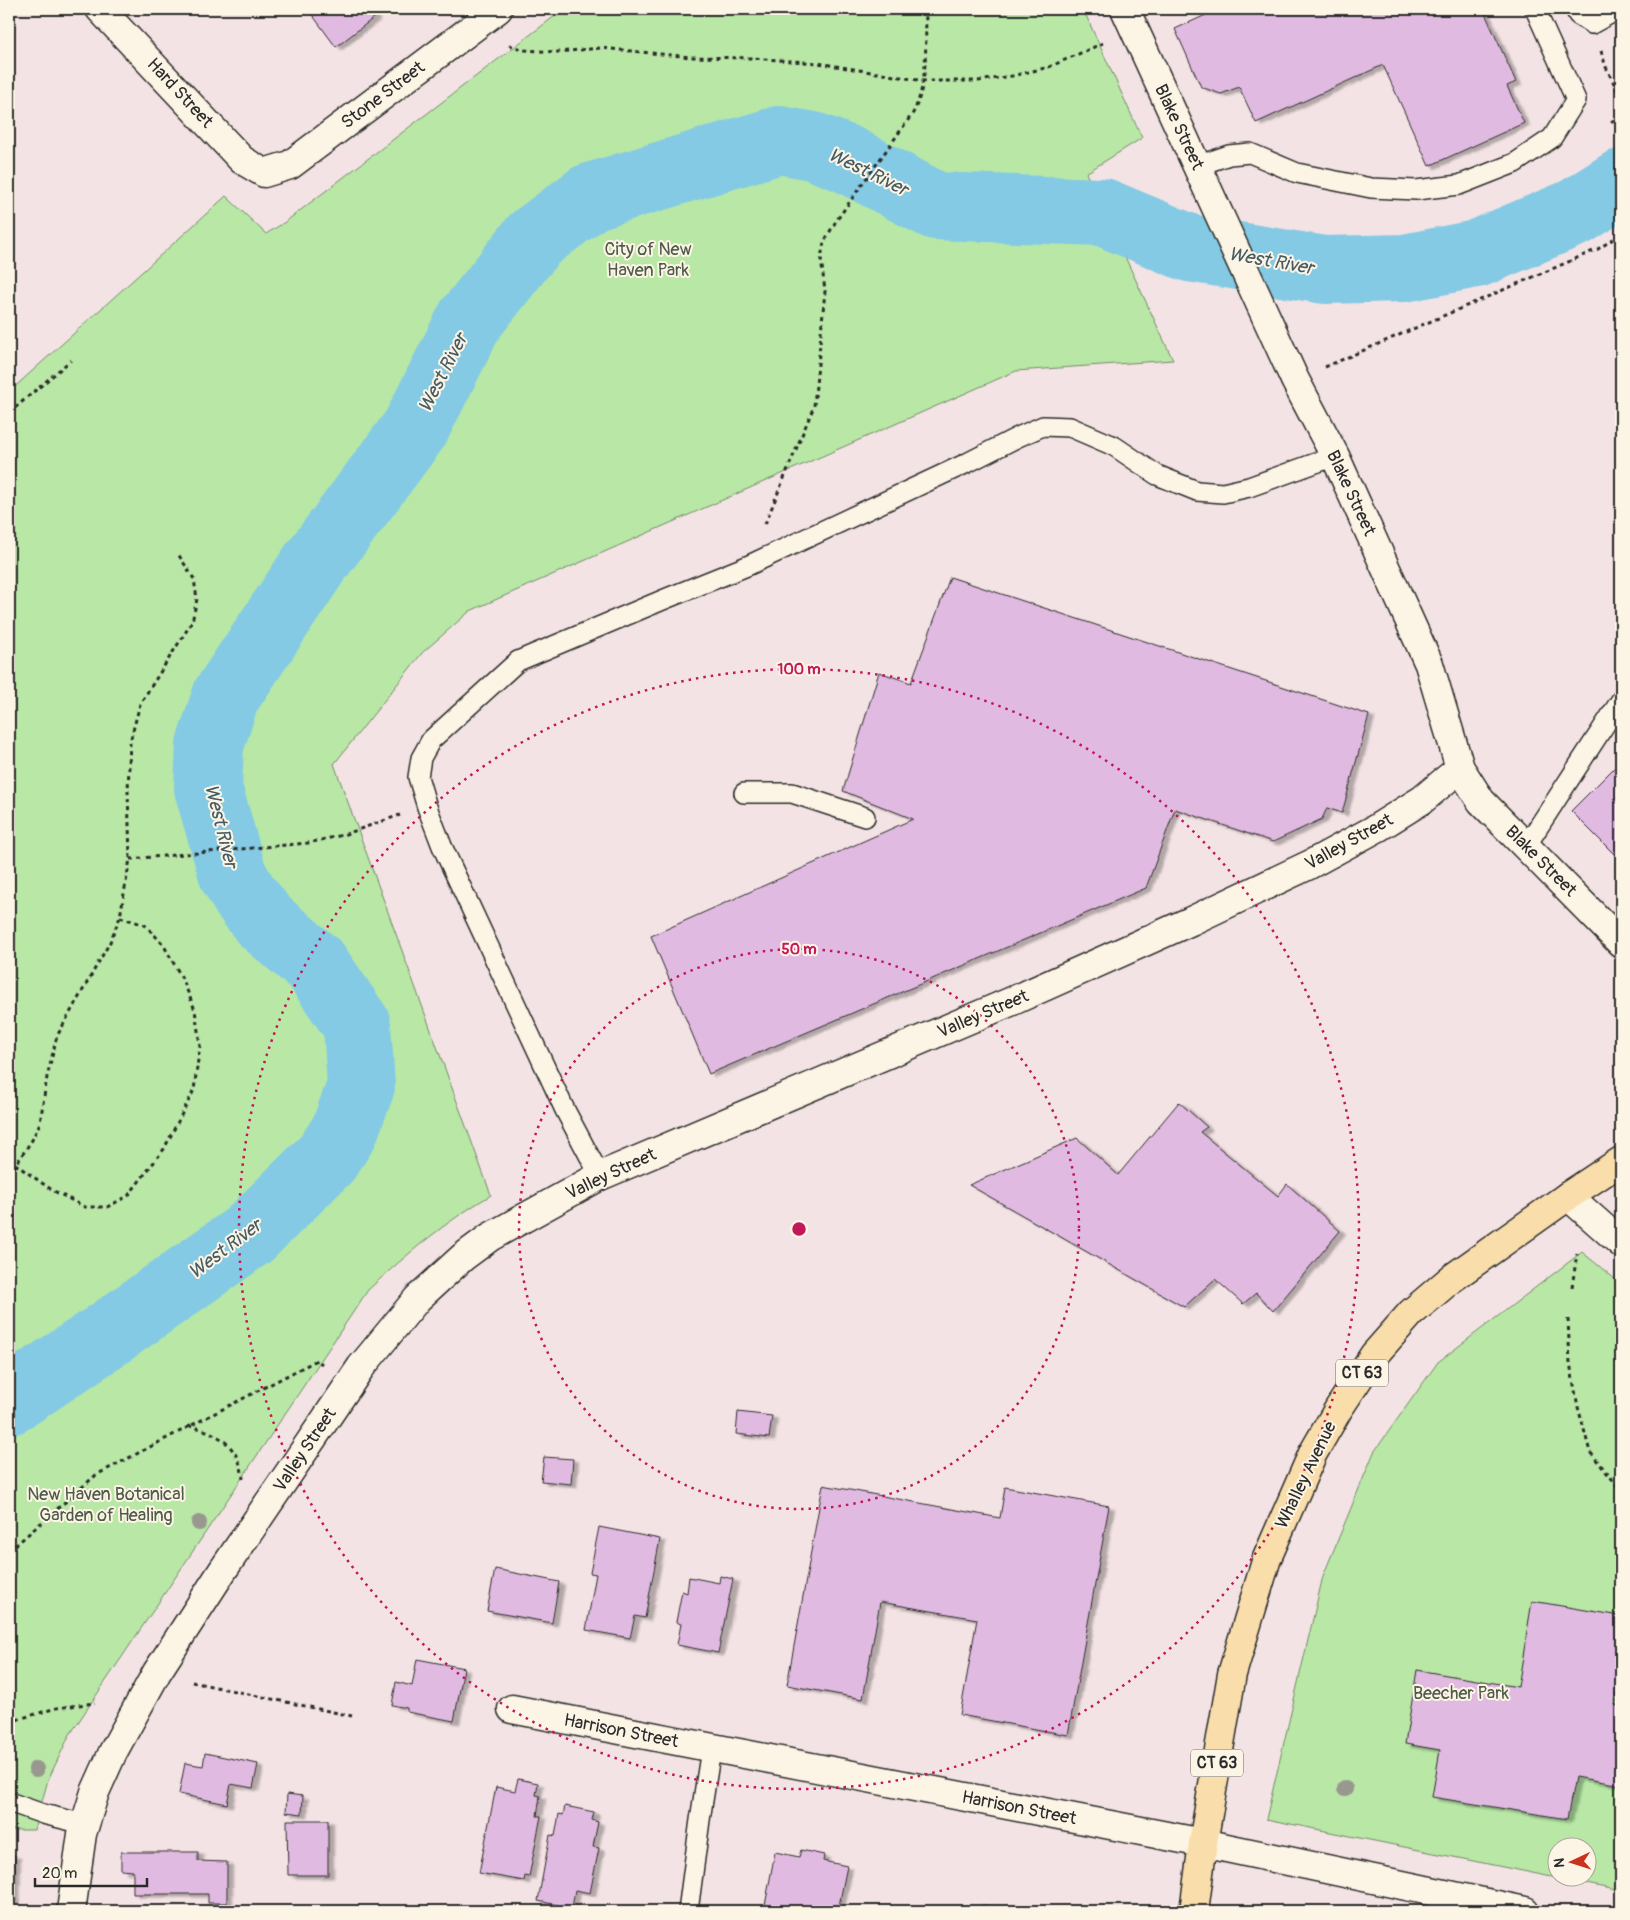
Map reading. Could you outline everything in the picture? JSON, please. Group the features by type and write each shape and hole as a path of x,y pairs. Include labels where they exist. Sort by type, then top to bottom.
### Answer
{"main road":[{"name":"Whalley Avenue","path":"1194,1911 1202,1843 1232,1674 1267,1558 1313,1453 1339,1408 1374,1355 1411,1313 1451,1279 1621,1161"}],"street":[{"name":"Hard Street","path":"100,9 242,160 264,173"},
{"name":"Stone Street","path":"264,173 290,165 498,9"},
{"name":"Blake Street","path":"1126,9 1295,380 1335,456 1429,664 1460,768 1481,801 1621,943"},
{"name":"Valley Street","path":"71,1911 78,1853 84,1824 95,1792 113,1752 157,1672 223,1570 361,1367 418,1298 462,1257 490,1237 600,1176 948,1029 1191,921 1309,865 1377,828 1422,800 1460,768"},
{"path":"1568,1196 1621,1243"},
{"name":"Harrison Street","path":"512,1709 1202,1843 1525,1911"}],"lane":[{"path":"1197,166 1229,155 1250,154 1297,173 1371,188 1416,190 1460,185 1515,163 1552,138 1576,100 1534,9"},
{"path":"1575,9 1578,15 1592,24 1619,9"},
{"path":"600,1176 564,1110 442,846 418,777 421,758 431,740 518,661 747,566 1043,426 1070,427 1114,446 1157,475 1197,491 1224,493 1249,487 1335,456"},
{"path":"1526,846 1620,705"},
{"path":"744,793 792,793 864,817"},
{"path":"688,1911 712,1749"},
{"path":"9,1802 42,1814 84,1824"}],"path":[{"path":"747,566 814,406 825,291 821,258 824,242 836,221 913,113 919,101 924,81 926,9"},
{"path":"1592,24 1606,67 1621,98"},
{"path":"509,46 525,50 558,52 601,48 691,57 752,58 818,63 924,81 978,81 1012,76 1049,67 1106,42"},
{"path":"1611,122 1621,115"},
{"path":"1324,367 1598,249 1621,234"},
{"path":"9,413 70,360"},
{"path":"9,1175 32,1140 40,1123 47,1077 57,1036 110,942 120,917 130,859 128,791 130,742 140,704 192,622 197,599 194,579 178,554"},
{"path":"130,859 308,843 343,834 427,806"},
{"path":"15,1164 52,1190 85,1207 107,1207 128,1196 164,1149 194,1090 200,1045 195,1010 163,944 145,925 120,917"},
{"path":"1572,1287 1577,1254"},
{"path":"1568,1319 1570,1364 1578,1407 1590,1452 1621,1490"},
{"path":"9,1551 96,1475 317,1360 322,1364"},
{"path":"188,1426 204,1429 218,1435 228,1445 242,1468 244,1484"},
{"path":"191,1682 352,1716"},
{"path":"9,1722 56,1708 95,1703"}],"green space":[{"name":"City of New Haven Park","path":"564,9 1083,9 1142,138 1086,173 1173,360 1016,371 470,611 422,653 334,764 491,1195 427,1239 368,1290 69,1736 48,1780 34,1830 9,1830 9,392 226,196 266,234 285,222"},
{"name":"Beecher Park","path":"1582,1252 1621,1284 1621,1891 1598,1886 1598,1838 1548,1838 1548,1876 1266,1819 1323,1576 1374,1452 1438,1362"}],"building":[{"path":"308,9 368,9 375,17 336,47"},
{"path":"1219,9 1483,9 1516,82 1507,86 1524,123 1429,166 1383,65 1256,123 1239,87 1221,94 1201,87 1175,29"},
{"path":"950,577 1369,715 1342,813 1327,808 1322,819 1273,842 1175,809 1146,888 709,1074 651,936 913,819 843,791 879,672 911,683"},
{"path":"1621,761 1621,861 1571,811"},
{"path":"1179,1102 1207,1127 1200,1132 1278,1196 1287,1184 1340,1231 1273,1311 1256,1293 1243,1304 1215,1279 1184,1307 969,1185 1077,1138 1118,1175"},
{"path":"738,1412 772,1416 769,1438 736,1434"},
{"path":"544,1457 573,1459 571,1484 541,1481"},
{"path":"823,1485 1000,1518 1005,1487 1109,1506 1068,1735 960,1715 977,1619 880,1602 863,1699 787,1685"},
{"path":"599,1527 660,1539 645,1618 635,1616 630,1638 586,1630 596,1574 590,1573"},
{"path":"495,1569 559,1582 552,1623 487,1611"},
{"path":"720,1576 733,1579 718,1653 677,1645 681,1624 676,1622 682,1591 687,1593 689,1577 719,1583"},
{"path":"1532,1601 1621,1616 1621,1673 1614,1705 1621,1707 1621,1785 1575,1777 1567,1819 1432,1797 1440,1750 1405,1744 1417,1670 1518,1687"},
{"path":"417,1659 464,1668 454,1721 407,1712 407,1708 392,1705 396,1682 412,1686"},
{"path":"205,1753 258,1764 253,1788 231,1784 227,1804 179,1794 185,1763 203,1766"},
{"path":"518,1779 538,1783 536,1795 540,1796 537,1816 541,1816 529,1877 525,1876 524,1881 479,1873 496,1787 515,1791"},
{"path":"287,1794 303,1796 302,1814 286,1812"},
{"path":"565,1806 594,1812 592,1820 598,1822 593,1847 599,1848 590,1893 575,1890 572,1908 538,1901 550,1835 555,1836 559,1814 563,1815"},
{"path":"287,1820 328,1820 328,1875 288,1875"},
{"path":"801,1850 824,1855 823,1861 847,1866 838,1911 764,1911 775,1852 799,1857"},
{"path":"121,1852 198,1852 198,1861 227,1862 227,1903 208,1903 208,1894 133,1894 133,1871 121,1870"},
{"path":"9,1855 15,1855 14,1911 9,1911"},
{"path":"982,1905 1025,1911 981,1911"}],"waterway":[{"name":"West River","path":"9,1401 103,1338 249,1235 327,1158 344,1132 361,1086 357,1025 316,965 264,921 245,896 233,875 208,788 210,745 226,696 315,563 415,429 470,320 534,239 590,197 779,140 813,146 847,159 936,206 1103,212 1189,248 1325,270 1404,268 1476,254 1576,212 1621,183"}],"park label":[{"name":"New Haven Botanical Garden of Healing","path":"106,1504"}]}
